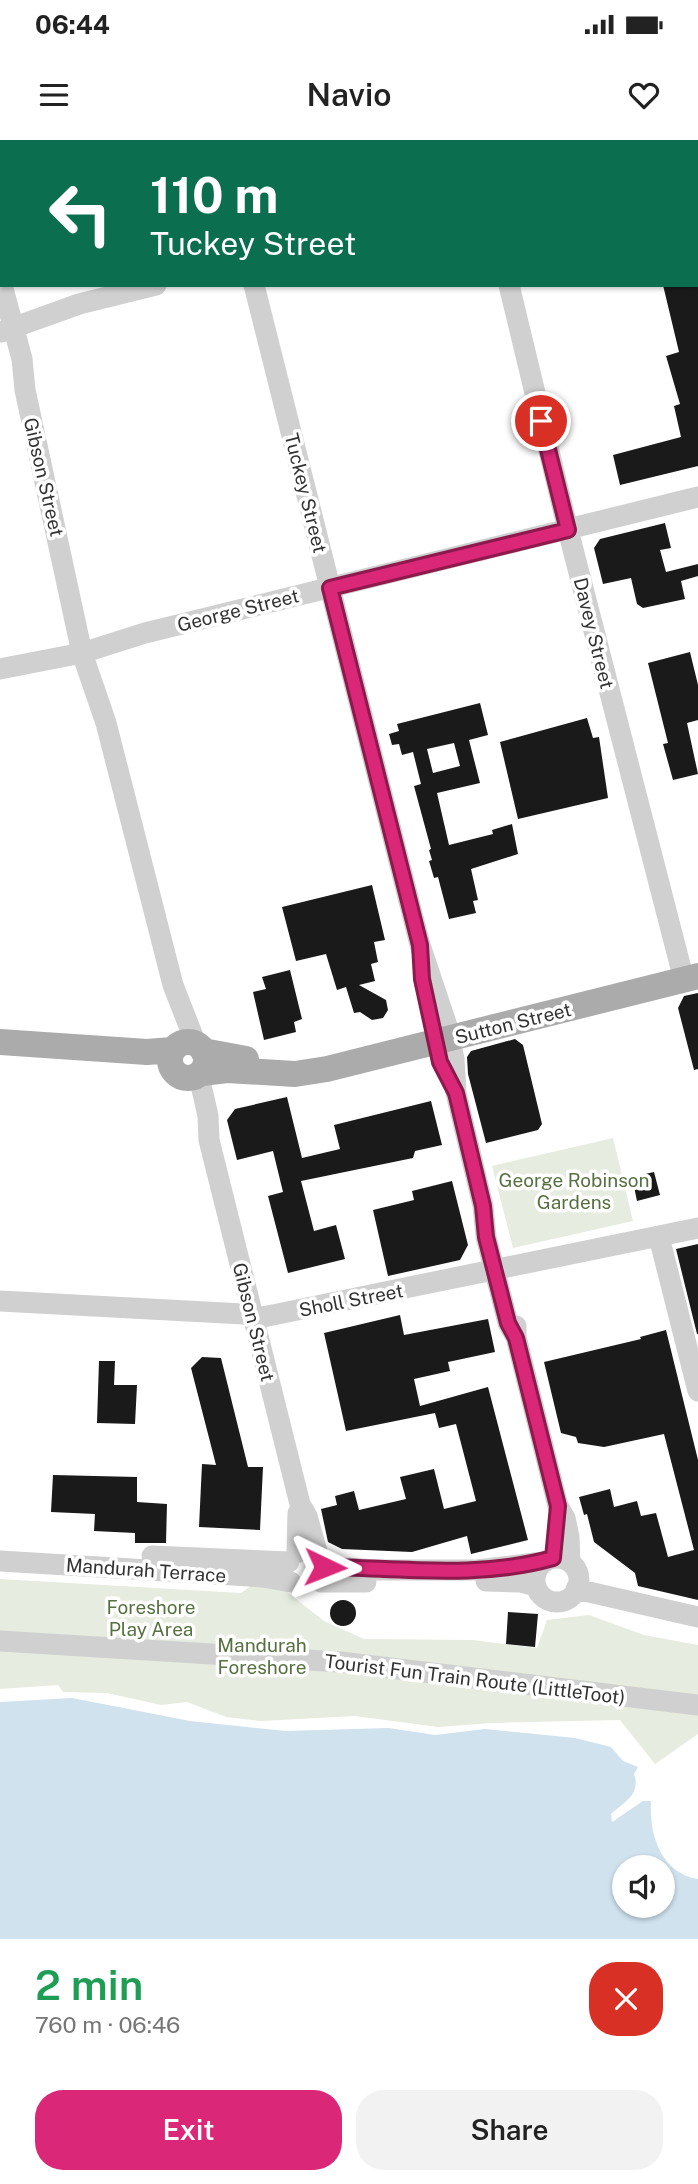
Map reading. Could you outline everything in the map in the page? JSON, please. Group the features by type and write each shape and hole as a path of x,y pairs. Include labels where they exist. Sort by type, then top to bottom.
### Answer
{"main road":[{"name":"Sutton Street","path":"0,1055 188,1061 237,1058 302,1061 441,1034 690,972"},
{"name":"Sutton Street","path":"0,1042 147,1052 188,1061"}],"street":[{"name":"Gibson Street","path":"2,287 5,325 22,359 25,390 64,564 173,985 197,1119 209,1140 300,1504 307,1516 322,1568"},
{"path":"5,325 148,287"},
{"name":"Tuckey Street","path":"255,287 420,945 422,979 441,1034 454,1059 456,1093 483,1206 486,1237 499,1270 508,1323 516,1338 558,1506 555,1561"},
{"name":"Davey Street","path":"509,287 568,530 690,972"},
{"name":"George Street","path":"0,668 698,497"},
{"name":"Sholl Street","path":"0,1301 272,1316 698,1228"},
{"path":"659,1237 698,1391"},
{"name":"Gibson Street","path":"292,1566 300,1504"},
{"name":"Mandurah Terrace","path":"0,1549 292,1566"},
{"path":"322,1568 306,1590 292,1566 308,1551 322,1568 507,1581 536,1586"},
{"name":"Mandurah Terrace","path":"0,1561 263,1577 292,1566"},
{"path":"322,1568 477,1570 555,1561 578,1574 576,1589 568,1599 555,1601 543,1597 536,1586 536,1572 555,1561"},
{"path":"576,1589 698,1617"},
{"name":"Tourist Fun Train Route (LittleToot)","path":"0,1641 340,1662 698,1705"}],"green space":[{"name":"George Robinson Gardens","path":"613,1138 633,1221 513,1248 492,1166"},
{"name":"Mandurah Foreshore","path":"0,1579 241,1593 259,1580 281,1587 324,1621 364,1639 473,1640 537,1648 547,1620 589,1615 644,1635 698,1645 698,1734 655,1764 620,1720 438,1727 355,1716 261,1721 226,1717 187,1702 161,1705 107,1693 63,1692 58,1685 0,1689"}],"water":[{"path":"72,1698 190,1721 286,1731 389,1728 435,1735 485,1729 575,1738 611,1747 623,1761 638,1767 634,1774 636,1781 633,1792 611,1814 612,1822 643,1801 651,1801 652,1826 663,1855 612,1855 612,1918 675,1918 675,1870 698,1879 698,1939 0,1939 0,1702"}],"building":[{"path":"663,287 698,287 698,466 620,485 613,455 681,437 674,406 680,404 666,356 679,352"},
{"path":"665,523 671,548 660,550 666,572 698,564 698,576 681,581 685,599 643,608 637,604 631,578 603,584 594,548 600,539"},
{"path":"690,652 698,685 698,720 687,723 698,774 673,780 663,744 668,743 648,663"},
{"path":"480,703 488,735 469,740 480,783 437,793 449,845 493,834 492,830 512,824 518,854 471,869 478,900 473,901 476,913 449,919 438,877 434,878 429,861 432,860 431,849 414,786 421,784 413,752 402,755 399,744 392,745 389,734 399,731 397,724","holes":["454,743 460,766 433,773 427,749"]},
{"path":"587,718 593,738 599,737 608,798 518,819 500,742"},
{"path":"372,885 385,940 374,942 378,962 371,964 375,981 359,985 386,1000 388,1010 383,1018 372,1020 360,1012 354,1013 346,987 337,990 326,954 296,961 282,907"},
{"path":"290,970 302,1019 294,1022 296,1032 264,1040 253,992 266,989 262,977"},
{"path":"698,993 698,1069 694,1070 678,1008 684,996"},
{"path":"515,1039 523,1045 542,1124 538,1130 486,1143 468,1074 467,1057 471,1051"},
{"path":"287,1097 302,1158 340,1149 334,1125 431,1101 442,1145 415,1151 413,1158 301,1181 314,1231 336,1225 345,1259 288,1273 268,1196 283,1192 273,1151 237,1160 227,1120 235,1109"},
{"path":"654,1172 660,1195 637,1201 632,1177"},
{"path":"452,1181 468,1245 460,1260 388,1276 373,1210 414,1200 412,1191"},
{"path":"698,1244 698,1334 697,1334 676,1249"},
{"path":"400,1315 404,1335 488,1319 495,1352 448,1362 450,1371 414,1379 420,1406 488,1387 528,1540 471,1554 467,1536 412,1552 342,1549 328,1542 321,1509 337,1505 335,1496 354,1491 359,1510 406,1499 400,1477 434,1469 444,1509 476,1501 456,1424 439,1428 435,1413 346,1431 324,1333"},
{"path":"666,1330 698,1460 698,1600 638,1586 635,1573 594,1542 587,1514 584,1515 579,1497 610,1489 614,1507 637,1501 641,1516 656,1513 668,1557 694,1550 664,1434 604,1447 578,1443 576,1437 561,1433 544,1362 641,1339 640,1337"},
{"path":"202,1357 221,1358 248,1467 263,1467 260,1530 199,1527 202,1464 216,1465 191,1368"},
{"path":"99,1361 115,1361 114,1385 137,1385 135,1424 97,1423"},
{"path":"53,1475 137,1477 137,1502 167,1504 166,1543 135,1543 135,1533 94,1531 95,1514 51,1512"},
{"path":"343,1600 352,1604 356,1613 352,1622 343,1626 334,1622 330,1613 334,1604"},
{"path":"508,1612 538,1614 535,1647 506,1644"}],"route":[{"path":"325,1567 477,1570 502,1569 553,1558 558,1506 516,1338 508,1323 486,1237 483,1206 456,1093 440,1062 422,979 420,945 330,588 568,530 541,421"}],"park label":[{"name":"Foreshore Play Area","path":"151,1618"}]}
